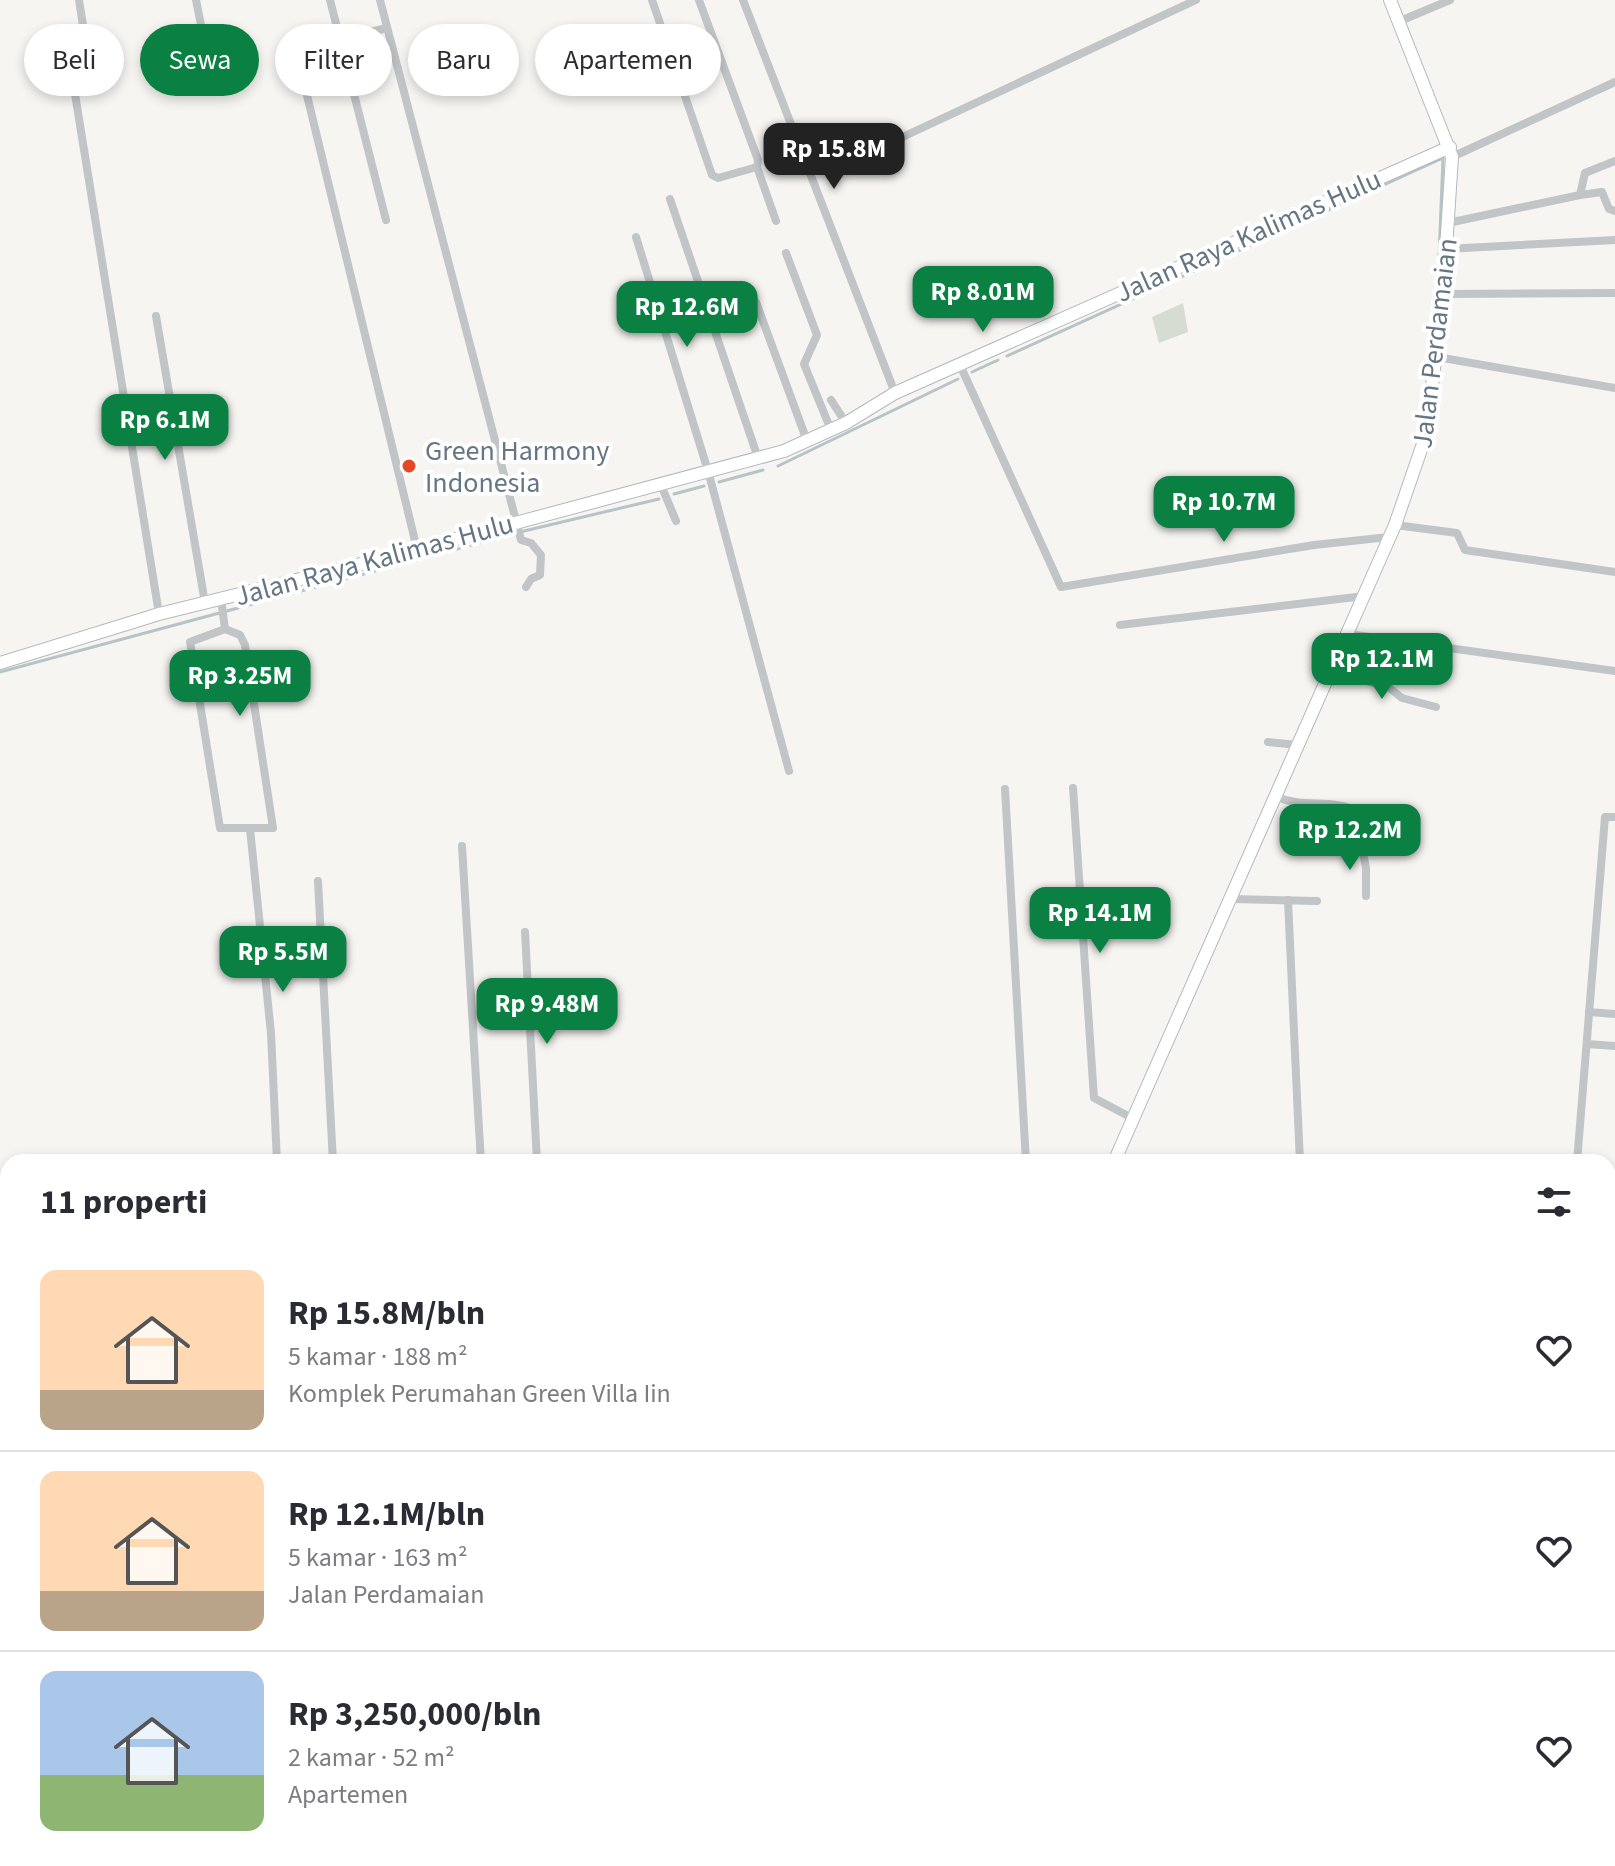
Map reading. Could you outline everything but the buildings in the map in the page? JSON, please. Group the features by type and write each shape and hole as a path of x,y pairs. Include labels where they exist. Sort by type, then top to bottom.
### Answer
{"street":[{"path":"79,0 91,75 74,87 159,614"},
{"path":"196,0 201,24"},
{"path":"330,0 336,24"},
{"path":"380,0 386,24"},
{"path":"652,0 712,175 718,178 757,167"},
{"path":"699,0 758,160 757,167 776,221"},
{"path":"743,0 895,393"},
{"path":"836,168 1196,0"},
{"name":"Jalan Perdamaian","path":"1118,1154 1348,634 1421,457 1437,357 1451,152 1390,0"},
{"path":"1400,21 1450,0"},
{"path":"392,47 519,529 541,555 540,575 531,579 526,587"},
{"path":"1451,152 1615,82"},
{"path":"307,96 417,549"},
{"path":"354,96 386,220"},
{"name":"Jalan Raya Kalimas Hulu","path":"0,663 159,614 205,603 222,607 417,549 519,529 807,441 846,423 895,393 1451,152"},
{"path":"1580,195 1585,173 1615,161"},
{"path":"1448,223 1602,192 1609,209 1615,211"},
{"path":"670,199 758,458"},
{"path":"636,237 708,471 789,771"},
{"path":"1446,249 1615,240"},
{"path":"786,253 816,331 816,340 804,364 831,430"},
{"path":"1443,294 1615,293"},
{"path":"756,302 807,441"},
{"path":"156,316 205,603"},
{"path":"1437,357 1615,388"},
{"path":"960,365 1061,587 1392,531 1457,533 1465,550 1615,572"},
{"path":"831,400 846,423"},
{"path":"661,485 676,521"},
{"path":"1120,625 1364,596"},
{"path":"222,607 225,629"},
{"path":"225,629 240,635 245,645 273,828 220,828 190,642 225,629"},
{"path":"1348,634 1615,671"},
{"path":"1331,672 1387,686 1402,698 1436,707"},
{"path":"1268,742 1298,745"},
{"path":"1073,788 1094,1098 1134,1119"},
{"path":"1005,789 1026,1154"},
{"path":"1276,797 1291,804 1341,805 1355,810 1366,868 1366,896"},
{"path":"1578,1154 1605,817 1615,817"},
{"path":"250,829 271,1033 277,1154"},
{"path":"462,846 481,1154"},
{"path":"318,881 333,1154"},
{"path":"1232,899 1317,901"},
{"path":"1288,900 1300,1154"},
{"path":"525,932 537,1154"},
{"path":"1589,1012 1615,1014"},
{"path":"1587,1044 1615,1046"}],"shaded area":[{"path":"1183,303 1188,332 1159,343 1152,317"}],"waterway":[{"path":"1007,356 1443,158 1439,257"},
{"path":"972,372 998,360"},
{"path":"778,466 958,379"},
{"path":"719,482 763,470"},
{"path":"674,494 704,486"},
{"path":"0,672 524,531 659,499"}],"place":[{"name":"Green Harmony Indonesia","path":"409,466"}]}
